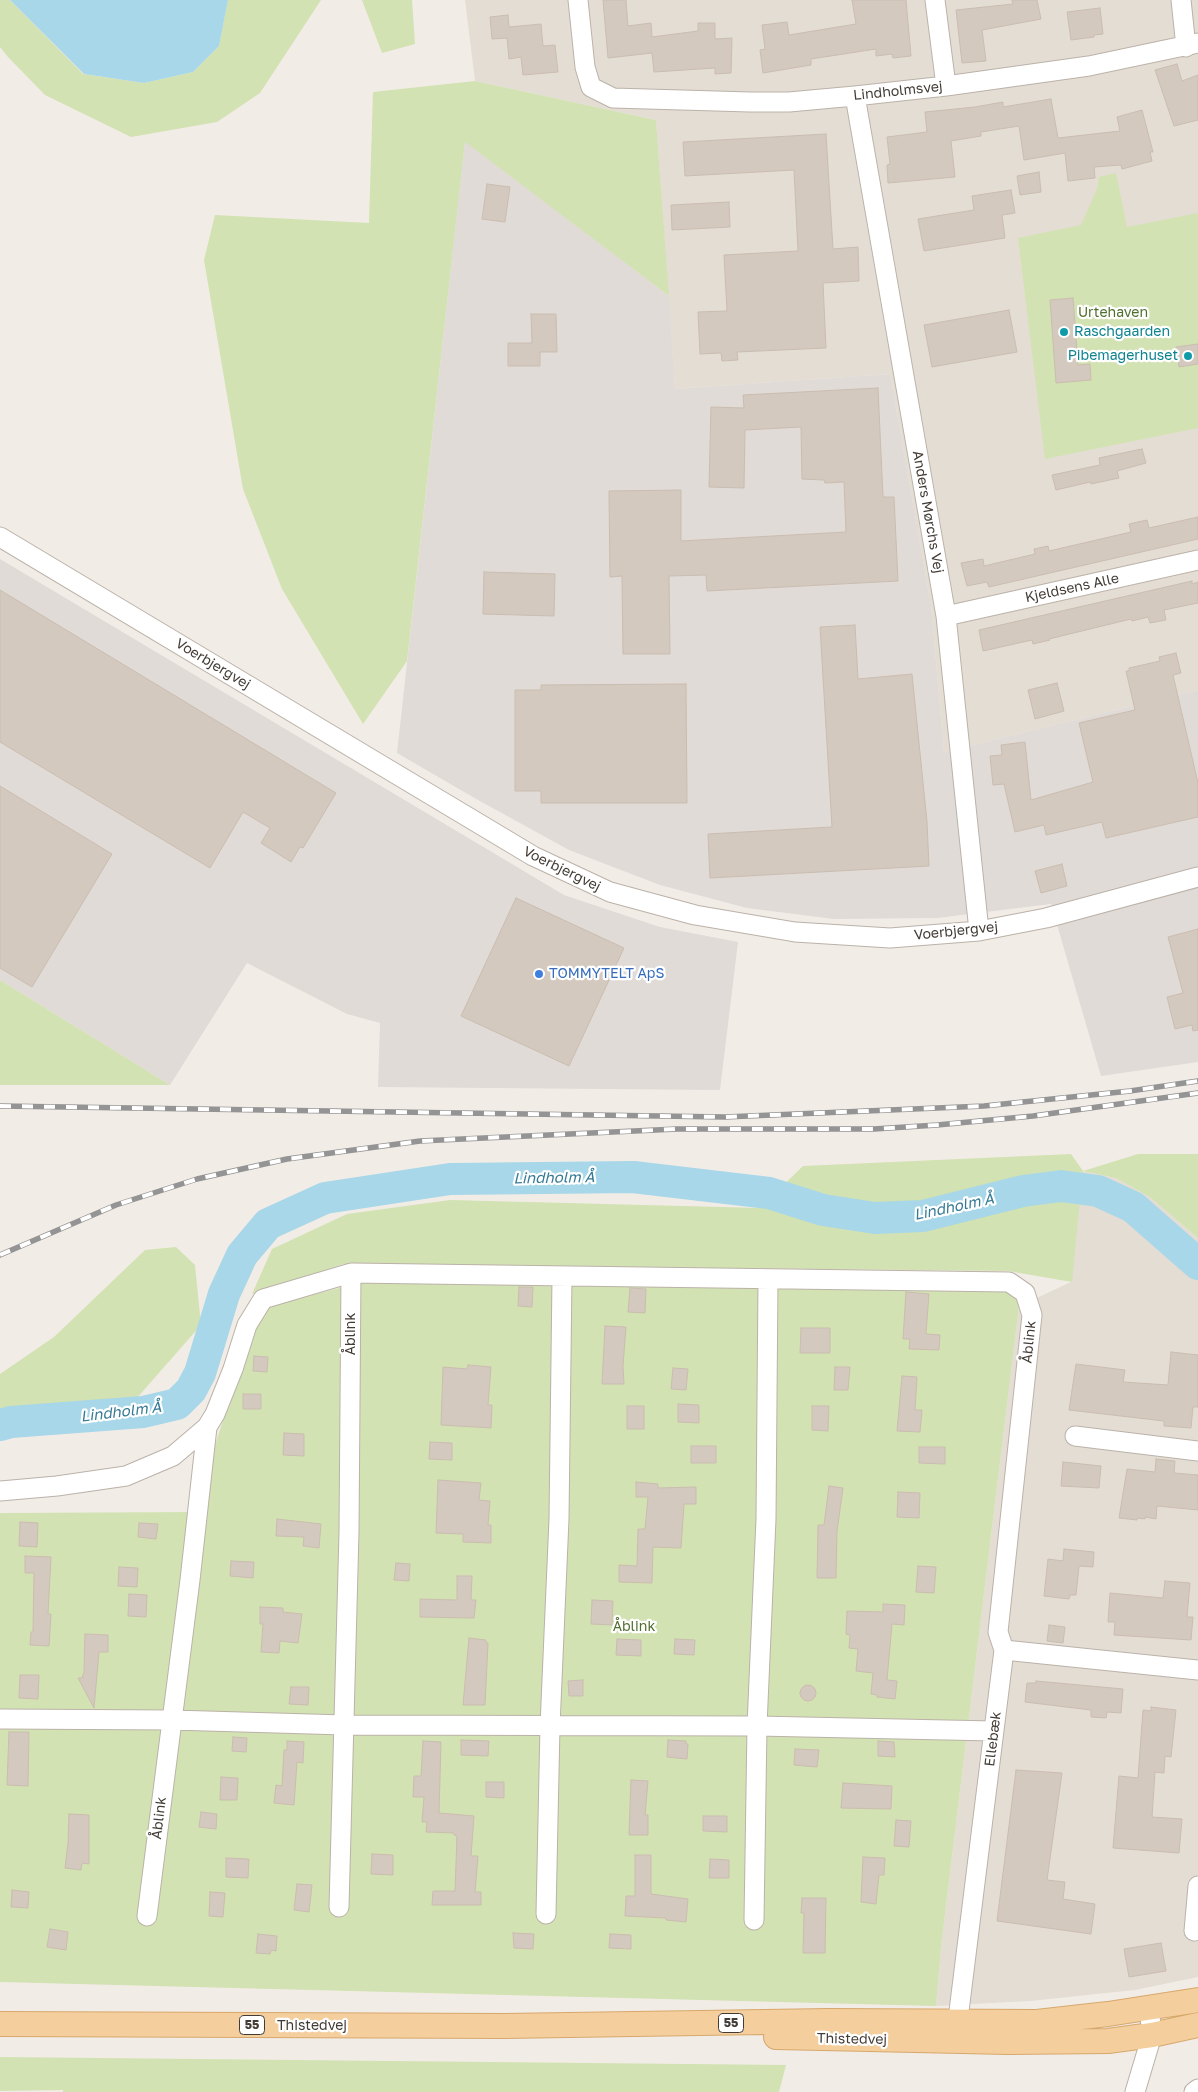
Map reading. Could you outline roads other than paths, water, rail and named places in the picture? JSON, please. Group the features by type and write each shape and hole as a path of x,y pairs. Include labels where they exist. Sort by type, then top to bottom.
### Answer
{"main road":[{"name":"Thistedvej","path":"0,2024 504,2026 804,2038 956,2032 1108,2014 1198,2000"},
{"name":"Thistedvej","path":"956,2032 1108,2041 1152,2035 1198,2025"}],"street":[{"name":"Lindholmsvej","path":"578,0 585,67 591,87 613,98 750,102 855,96 946,86 1089,66 1192,45"},
{"path":"936,0 946,86"},
{"path":"1181,0 1192,45"},
{"name":"Anders Mørchs Vej","path":"855,96 946,616 979,931"},
{"name":"Voerbjergvej","path":"0,537 533,856 610,892 695,916 794,932 890,938 979,931 1046,918 1198,878"},
{"name":"Kjeldsens Alle","path":"946,616 1198,560"},
{"name":"Åblink","path":"339,1907 349,1532 351,1274"},
{"name":"Åblink","path":"0,1491 57,1486 126,1476 173,1456 207,1427 215,1414 234,1369 247,1325 263,1299 351,1274 1009,1282 1025,1293 1032,1315 998,1632 1004,1650"},
{"path":"546,1914 550,1726 559,1519 562,1277"},
{"path":"754,1920 757,1726 766,1519 768,1280"},
{"name":"Åblink","path":"147,1916 207,1427"},
{"path":"1075,1436 1198,1450"},
{"path":"1004,1650 1198,1670"},
{"name":"Ellebæk","path":"956,2032 1004,1650"},
{"path":"0,1719 172,1720 345,1725 757,1726 994,1730"},
{"path":"1194,1931 1198,1886"},
{"path":"1142,2090 1152,2035 1149,2007"},
{"path":"1194,2092 1198,2089"}],"water":[{"path":"10,0 228,0 219,46 193,72 144,83 84,74"}],"waterway":[{"name":"Lindholm Å","path":"0,1425 11,1422 143,1412 177,1404 191,1390 200,1373 224,1294 242,1255 268,1224 325,1198 450,1179 633,1177 769,1193 823,1210 875,1218 923,1216 1023,1191 1061,1186 1098,1191 1133,1207 1198,1264"}],"railway":[{"path":"0,1106 725,1117 984,1106 1130,1091 1198,1081"},
{"path":"0,1255 116,1205 197,1179 287,1159 420,1141 677,1129 874,1129 1033,1116 1198,1093"}],"place":[{"name":"Raschgaarden","path":"1064,332"},
{"name":"Pibemagerhuset","path":"1188,356"},
{"name":"TOMMYTELT ApS","path":"539,974"}],"park label":[{"name":"Urtehaven","path":"1113,313"}]}
